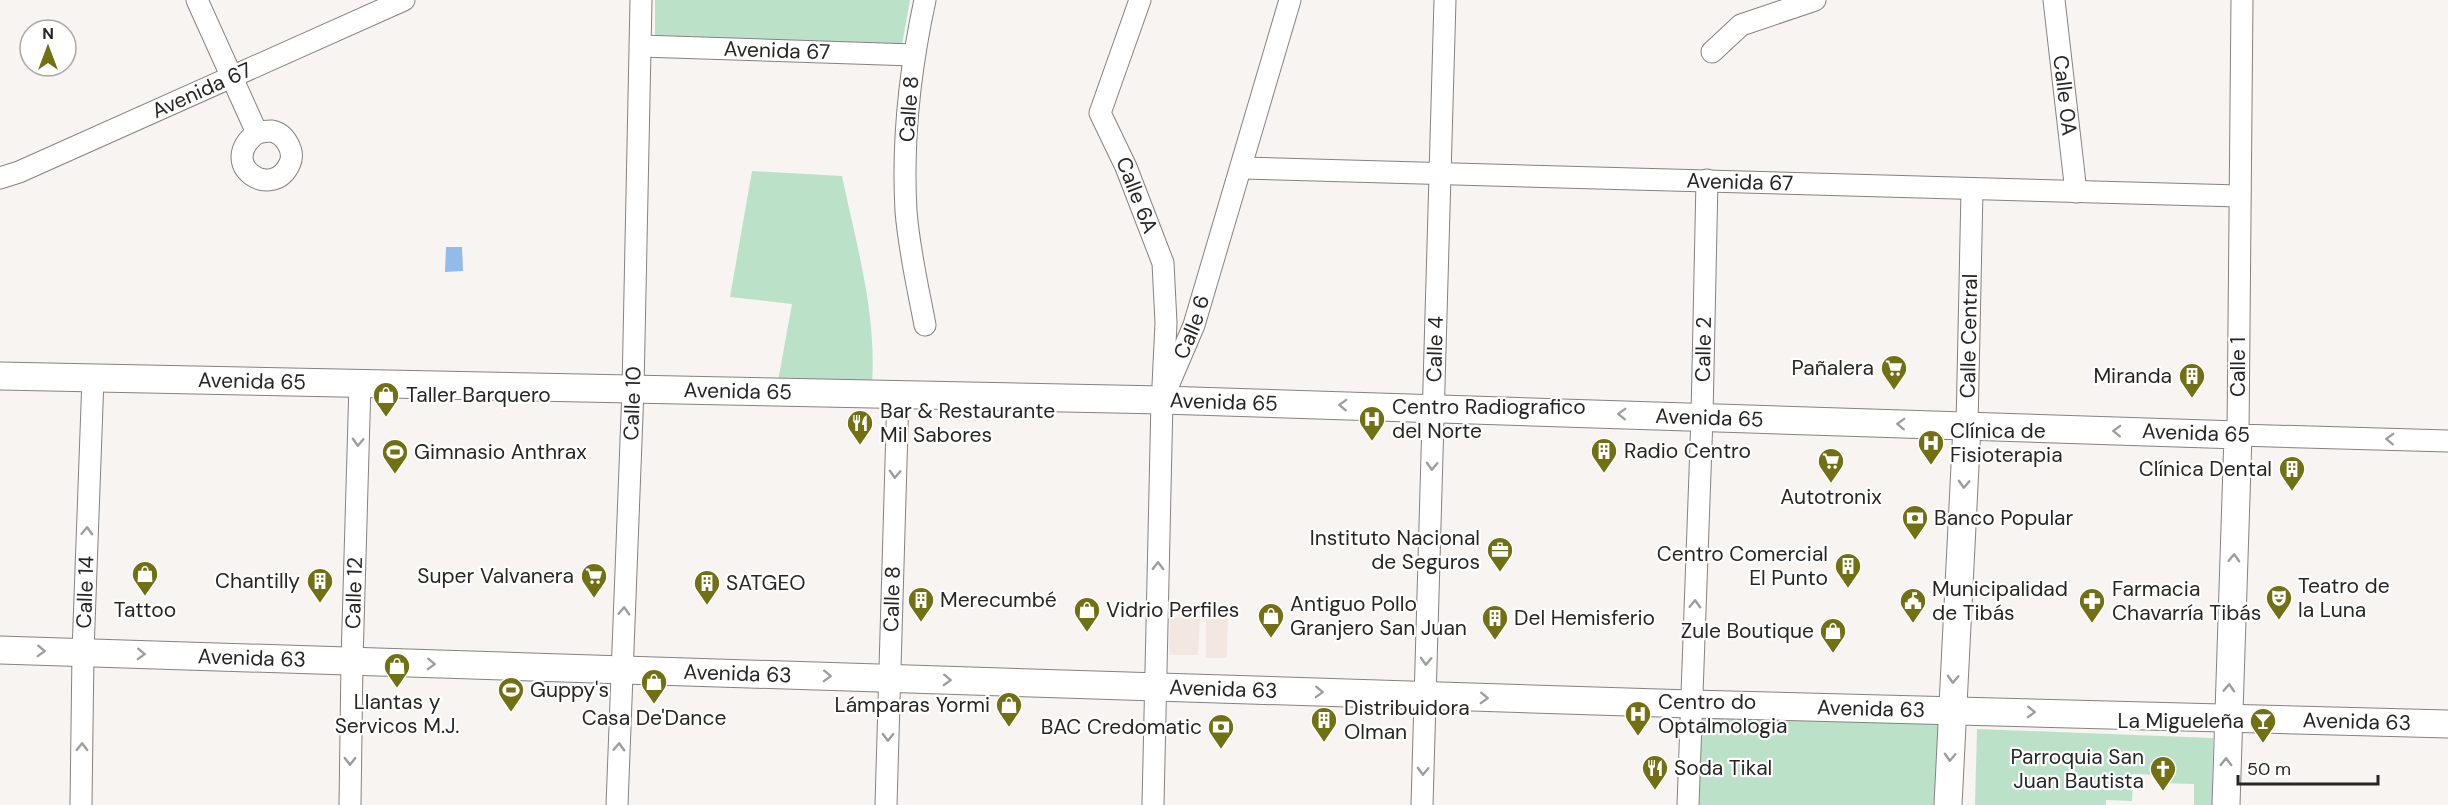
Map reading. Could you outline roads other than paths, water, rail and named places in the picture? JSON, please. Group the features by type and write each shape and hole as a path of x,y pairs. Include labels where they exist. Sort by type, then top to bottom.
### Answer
{"main road":[{"name":"Avenida 65","path":"0,376 1162,400 2238,435"},
{"name":"Calle Central","path":"1948,805 1967,426"},
{"name":"Calle 1","path":"2226,805 2238,435"},
{"name":"Avenida 63","path":"0,650 1425,696 2448,724"}],"street":[{"path":"197,0 256,133"},
{"name":"Avenida 67","path":"0,178 19,172 404,0"},
{"name":"Calle 10","path":"617,805 633,389 641,0"},
{"name":"Calle 8","path":"924,0 913,55 908,110 906,212 925,325"},
{"name":"Calle 6A","path":"1140,0 1100,113 1126,167 1163,263 1166,323 1162,400"},
{"name":"Calle 6","path":"1153,805 1162,400 1194,325 1290,0"},
{"name":"Calle 4","path":"1422,805 1445,0"},
{"path":"1713,52 1741,25 1815,0"},
{"name":"Calle 0A","path":"2054,0 2076,192"},
{"name":"Calle 1","path":"2238,435 2242,0"},
{"name":"Avenida 67","path":"641,46 913,55"},
{"name":"Avenida 67","path":"1242,168 2239,196"},
{"name":"Calle 2","path":"1688,805 1702,417 1707,180"},
{"name":"Calle Central","path":"1967,426 1971,190"},
{"path":"1166,323 1194,325"},
{"name":"Calle 14","path":"81,805 83,652 93,378"},
{"name":"Calle 12","path":"350,805 360,383"},
{"name":"Calle 8","path":"886,805 898,394"},
{"name":"Avenida 65","path":"2238,435 2448,441"}],"water":[{"path":"446,247 462,247 463,271 445,272"}],"place":[{"name":"Pañalera","path":"1894,391"},
{"name":"Miranda","path":"2192,399"},
{"name":"Taller Barquero","path":"386,418"},
{"name":"Centro Radiografico del Norte","path":"1372,442"},
{"name":"Bar & Restaurante Mil Sabores","path":"860,446"},
{"name":"Clínica de Fisioterapia","path":"1931,466"},
{"name":"Radio Centro","path":"1604,474"},
{"name":"Gimnasio Anthrax","path":"395,475"},
{"name":"Autotronix","path":"1831,484"},
{"name":"Clínica Dental","path":"2292,492"},
{"name":"Banco Popular","path":"1915,541"},
{"name":"Instituto Nacional de Seguros","path":"1500,573"},
{"name":"Centro Comercial El Punto","path":"1848,589"},
{"name":"Tattoo","path":"145,597"},
{"name":"Super Valvanera","path":"594,599"},
{"name":"Chantilly","path":"320,604"},
{"name":"SATGEO","path":"707,606"},
{"name":"Teatro de la Luna","path":"2279,621"},
{"name":"Merecumbé","path":"921,623"},
{"name":"Municipalidad de Tibás","path":"1913,624"},
{"name":"Farmacia Chavarría Tibás","path":"2092,624"},
{"name":"Vidrio Perfiles","path":"1087,633"},
{"name":"Antiguo Pollo Granjero San Juan","path":"1271,639"},
{"name":"Del Hemisferio","path":"1495,641"},
{"name":"Zule Boutique","path":"1833,654"},
{"name":"Llantas y Servicos M.J.","path":"397,689"},
{"name":"Casa De'Dance","path":"654,705"},
{"name":"Guppy's","path":"511,713"},
{"name":"Lámparas Yormi","path":"1009,728"},
{"name":"Centro do Optalmologia","path":"1638,737"},
{"name":"Distribuidora Olman","path":"1324,743"},
{"name":"La Migueleña","path":"2263,744"},
{"name":"BAC Credomatic","path":"1221,750"},
{"name":"Soda Tikal","path":"1655,791"},
{"name":"Parroquia San Juan Bautista","path":"2163,792"}]}
